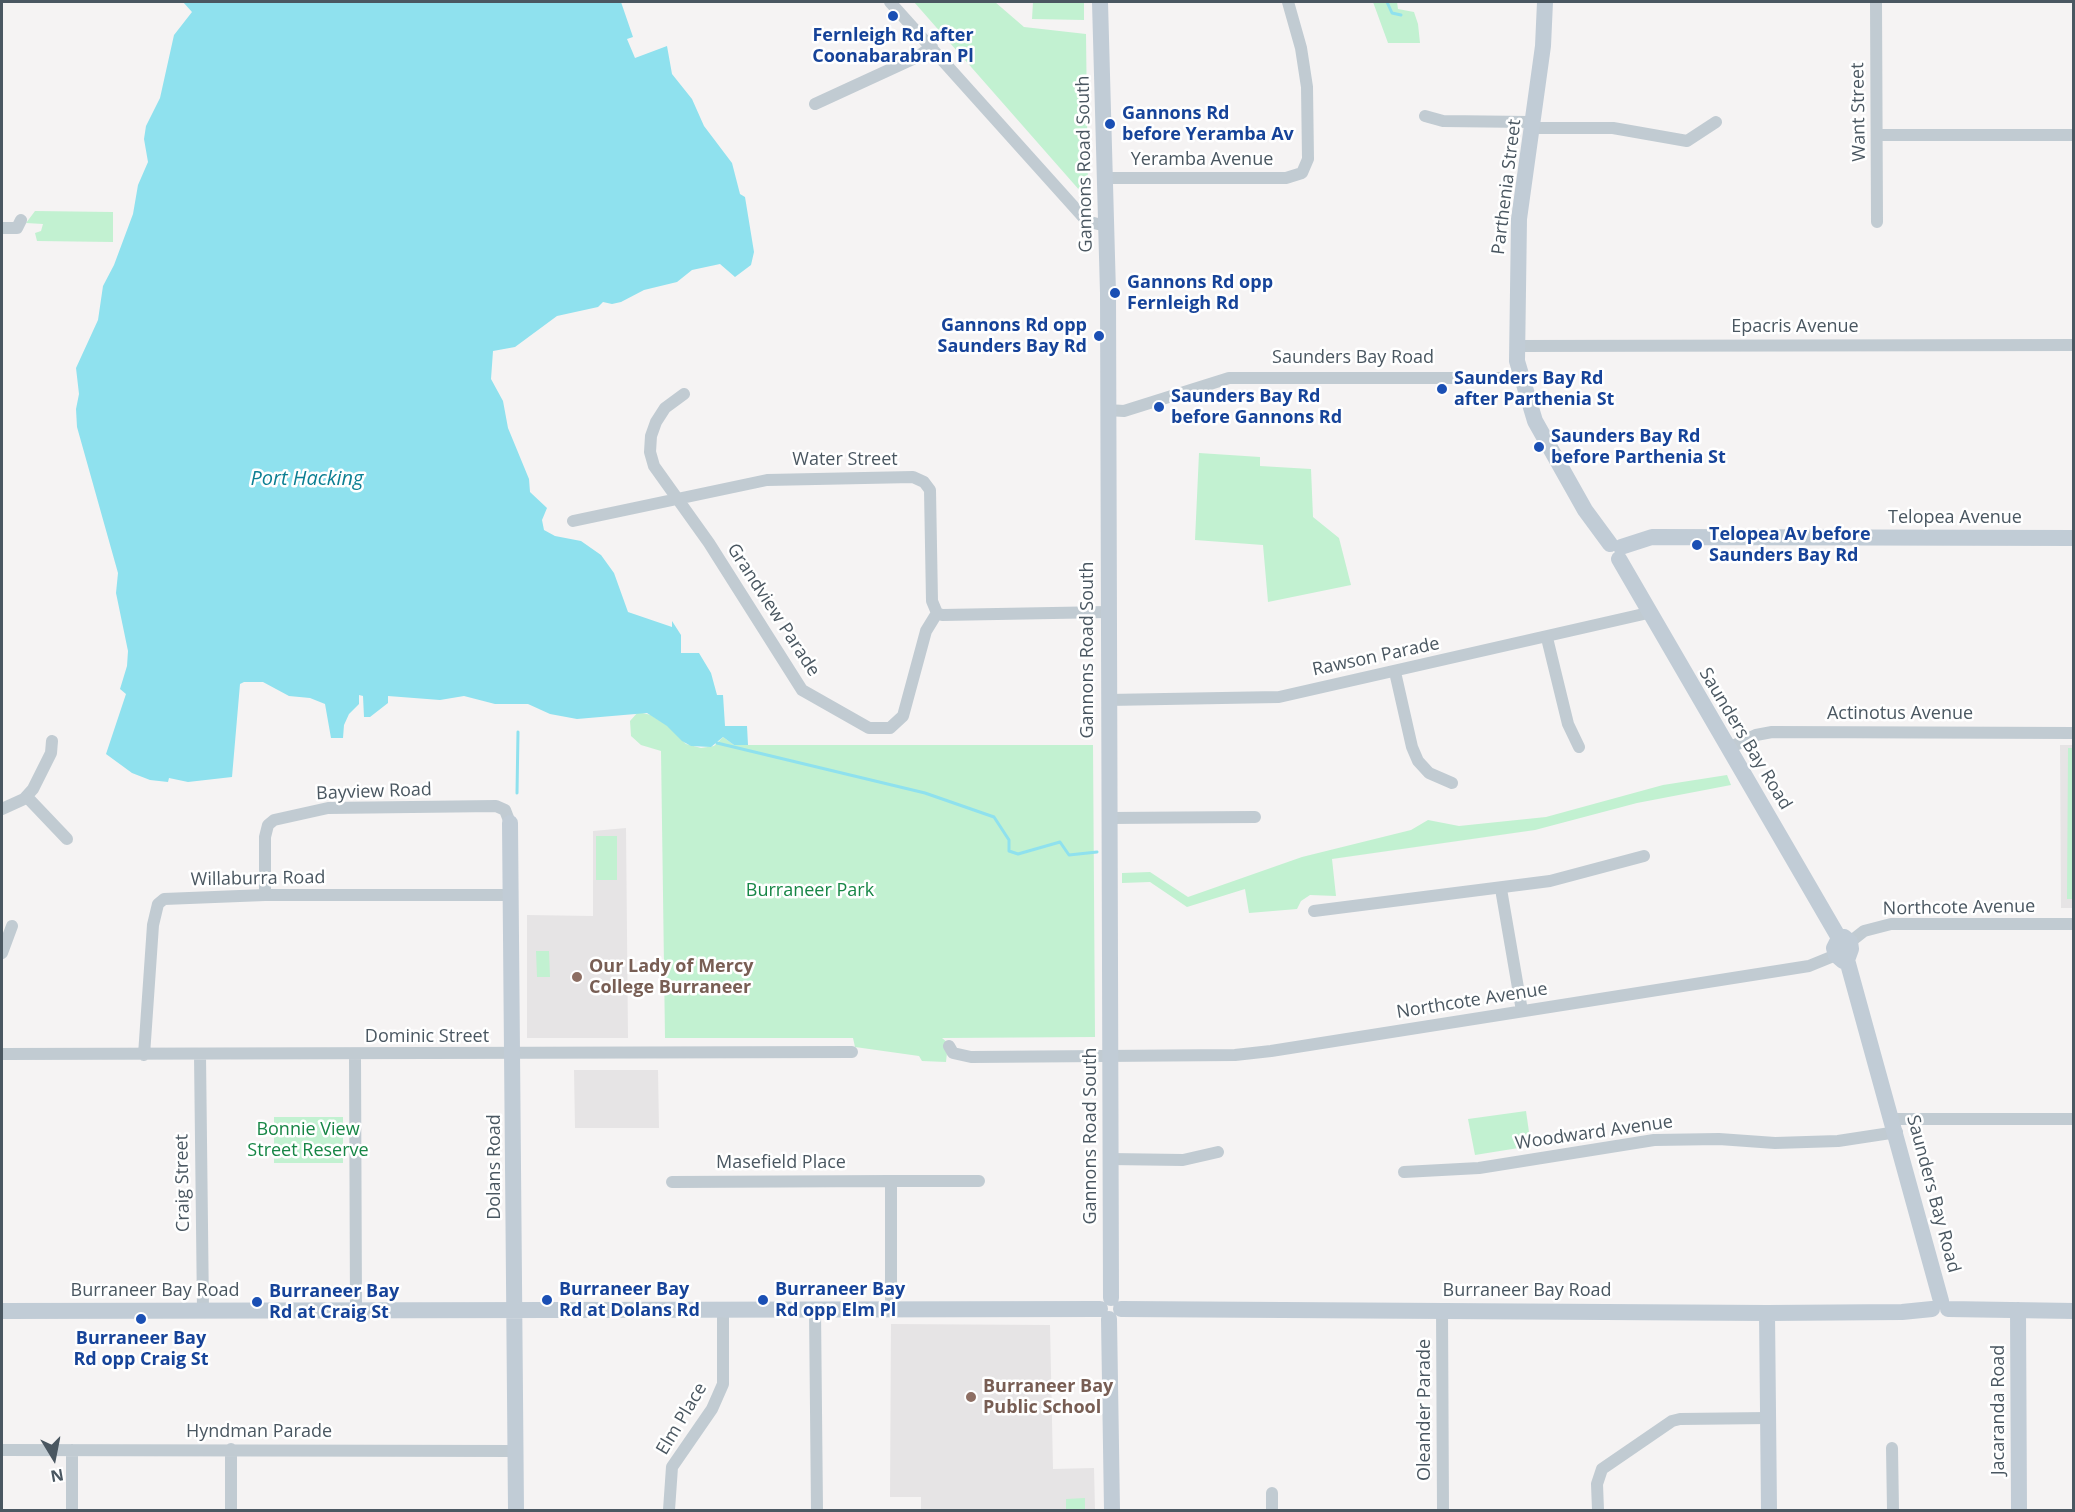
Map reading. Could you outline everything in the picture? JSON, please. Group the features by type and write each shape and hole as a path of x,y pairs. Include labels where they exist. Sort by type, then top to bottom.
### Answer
{"street":[{"path":"890,2 1084,218 1106,226"},
{"name":"Gannons Road South","path":"1100,2 1106,226 1112,1510"},
{"name":"Yeramba Avenue","path":"1105,178 1286,178 1302,173 1308,159 1307,87 1301,48 1288,2"},
{"name":"Parthenia Street","path":"1521,378 1516,346 1519,219 1544,46 1545,2"},
{"name":"Want Street","path":"1876,2 1877,222"},
{"path":"815,104 915,58 932,47"},
{"path":"1425,116 1443,121 1528,122 1538,128 1613,128 1687,141 1716,122"},
{"path":"1877,135 2073,135"},
{"path":"2,228 19,228"},
{"name":"Epacris Avenue","path":"1516,346 2073,345"},
{"name":"Saunders Bay Road","path":"1107,410 1124,411 1229,378 1521,378 1529,408 1549,449 1585,510 1617,550 1648,613 1845,940"},
{"name":"Grandview Parade","path":"684,394 665,408 651,436 650,452 658,472 679,500 799,686 806,693 869,728 890,728 903,716 926,631 937,613"},
{"name":"Water Street","path":"573,520 679,500 749,483 784,478 913,477 924,482 930,490 932,601 937,613"},
{"name":"Telopea Avenue","path":"1617,550 1652,537 2073,538"},
{"path":"937,613 942,615 1108,612"},
{"name":"Rawson Parade","path":"1108,700 1262,699 1395,672 1648,613"},
{"path":"1547,638 1568,724 1579,747"},
{"path":"1395,672 1412,747 1418,761 1429,773 1452,783"},
{"name":"Actinotus Avenue","path":"1729,748 1756,735 1772,732 2073,733"},
{"path":"2,808 27,797 43,772 51,753 52,741"},
{"path":"27,797 67,839"},
{"name":"Bayview Road","path":"265,895 265,837 268,825 274,820 328,808 496,806 505,810 510,823"},
{"path":"1109,818 1255,817"},
{"name":"Dolans Road","path":"510,823 516,1510"},
{"path":"1314,911 1550,881 1644,856"},
{"path":"1501,889 1522,1011"},
{"name":"Willaburra Road","path":"144,1055 153,925 158,904 165,899 265,895 512,895"},
{"name":"Northcote Avenue","path":"1845,940 1864,931 1891,924 2073,924"},
{"path":"2,953 12,926"},
{"path":"1841,958 1845,940"},
{"name":"Saunders Bay Road","path":"1841,958 1895,1126 1940,1306"},
{"name":"Northcote Avenue","path":"1110,1056 1234,1055 1271,1051 1809,966 1841,958"},
{"name":"Dominic Street","path":"2,1054 513,1055 852,1052"},
{"path":"951,1053 971,1056 1110,1056"},
{"name":"Craig Street","path":"200,1055 203,1311"},
{"path":"355,1055 356,1311"},
{"name":"Woodward Avenue","path":"1404,1172 1479,1168 1654,1140 1719,1139 1774,1143 1838,1141 1895,1126 2073,1119"},
{"path":"1110,1159 1183,1161 1218,1152"},
{"path":"891,1181 891,1310"},
{"name":"Masefield Place","path":"672,1182 979,1181"},
{"name":"Burraneer Bay Road","path":"2,1311 1110,1309 1767,1313 1902,1312 1940,1306 2073,1311"},
{"name":"Elm Place","path":"669,1510 672,1467 680,1452 712,1409 723,1384 723,1310"},
{"path":"814,1310 817,1510"},
{"name":"Oleander Parade","path":"1442,1310 1443,1510"},
{"name":"Jacaranda Road","path":"2018,1310 2019,1510"},
{"path":"1767,1313 1769,1510"},
{"path":"1598,1510 1598,1484 1602,1469 1672,1422 1680,1419 1768,1418"},
{"path":"1892,1448 1893,1510"},
{"path":"231,1449 231,1510"},
{"name":"Hyndman Parade","path":"2,1450 516,1451"},
{"path":"72,1450 72,1510"},
{"path":"1272,1493 1272,1510"}],"shaded area":[{"path":"2060,745 2073,745 2073,908 2061,908"},
{"name":"Our Lady of Mercy College Burraneer","path":"626,828 628,1038 527,1038 527,915 593,916 593,831"},
{"path":"574,1070 658,1070 659,1128 575,1128"},
{"name":"Burraneer Bay Public School","path":"891,1324 1050,1325 1053,1469 1094,1468 1095,1510 921,1510 921,1497 890,1497"}],"green space":[{"path":"914,2 995,2 1024,27 1086,34 1088,200"},
{"path":"1033,2 1084,2 1084,20 1032,19"},
{"path":"1373,2 1397,2 1398,9 1414,12 1420,43 1388,43"},
{"path":"35,211 113,212 113,242 37,241 35,233 41,231 43,224 26,223"},
{"path":"1199,453 1260,457 1260,466 1311,469 1313,517 1339,538 1351,585 1268,602 1263,545 1195,540"},
{"name":"Burraneer Park","path":"638,712 651,715 668,726 686,744 701,748 714,746 723,737 734,745 1093,745 1095,1037 942,1038 948,1043 946,1062 922,1061 919,1056 855,1047 853,1038 665,1038 661,751 641,745 631,736 630,721"},
{"path":"2068,748 2074,748 2073,899 2067,899"},
{"path":"1727,775 1731,785 1637,803 1535,830 1332,859 1336,896 1310,895 1301,901 1297,909 1249,913 1245,889 1187,907 1150,882 1122,883 1122,873 1150,872 1188,897 1302,857 1411,830 1428,820 1459,826 1546,817 1663,785"},
{"path":"596,836 617,836 617,880 596,880"},
{"path":"536,951 549,951 550,977 537,977"},
{"path":"1526,1111 1531,1146 1475,1155 1468,1119"},
{"name":"Bonnie View Street Reserve","path":"274,1117 343,1117 343,1163 274,1163"},
{"path":"1085,1498 1085,1510 1066,1510 1066,1499"}],"water":[{"name":"Port Hacking","path":"183,2 621,2 633,37 627,39 635,58 667,46 672,74 692,99 704,126 732,163 740,194 745,197 754,252 751,265 735,277 720,264 692,270 677,282 644,290 621,302 612,304 603,302 598,307 557,316 515,347 493,351 491,379 503,401 508,428 529,479 530,492 547,508 542,520 544,530 555,536 581,541 601,555 614,573 628,612 672,627 672,621 681,635 681,653 699,653 711,673 717,695 723,695 725,726 747,726 748,745 734,745 723,737 711,747 691,746 647,713 577,719 550,714 528,704 495,704 464,696 440,700 388,696 388,703 370,717 364,717 363,696 359,695 359,704 349,714 344,725 343,738 331,738 325,704 310,698 289,696 263,682 244,682 240,684 232,777 188,782 169,778 168,782 150,780 132,773 106,754 126,694 120,689 127,666 128,651 116,593 118,573 77,427 76,409 79,394 76,368 98,320 103,286 114,265 133,214 138,185 148,162 144,139 146,126 160,98 174,35 192,12"}],"waterway":[{"path":"1387,2 1392,13 1401,15"},
{"path":"517,793 518,732"},
{"path":"717,743 925,793 994,817 1009,840 1009,851 1018,854 1060,842 1069,855 1097,852"}],"place":[{"name":"Fernleigh Rd after Coonabarabran Pl","path":"893,16"},
{"name":"Gannons Rd before Yeramba Av","path":"1110,124"},
{"name":"Gannons Rd opp Fernleigh Rd","path":"1115,293"},
{"name":"Gannons Rd opp Saunders Bay Rd","path":"1099,336"},
{"name":"Saunders Bay Rd after Parthenia St","path":"1442,389"},
{"name":"Saunders Bay Rd before Gannons Rd","path":"1159,407"},
{"name":"Saunders Bay Rd before Parthenia St","path":"1539,447"},
{"name":"Telopea Av before Saunders Bay Rd","path":"1697,545"},
{"name":"Our Lady of Mercy College Burraneer","path":"577,977"},
{"name":"Burraneer Bay Rd at Dolans Rd","path":"547,1300"},
{"name":"Burraneer Bay Rd opp Elm Pl","path":"763,1300"},
{"name":"Burraneer Bay Rd at Craig St","path":"257,1302"},
{"name":"Burraneer Bay Rd opp Craig St","path":"141,1319"},
{"name":"Burraneer Bay Public School","path":"971,1397"}]}
